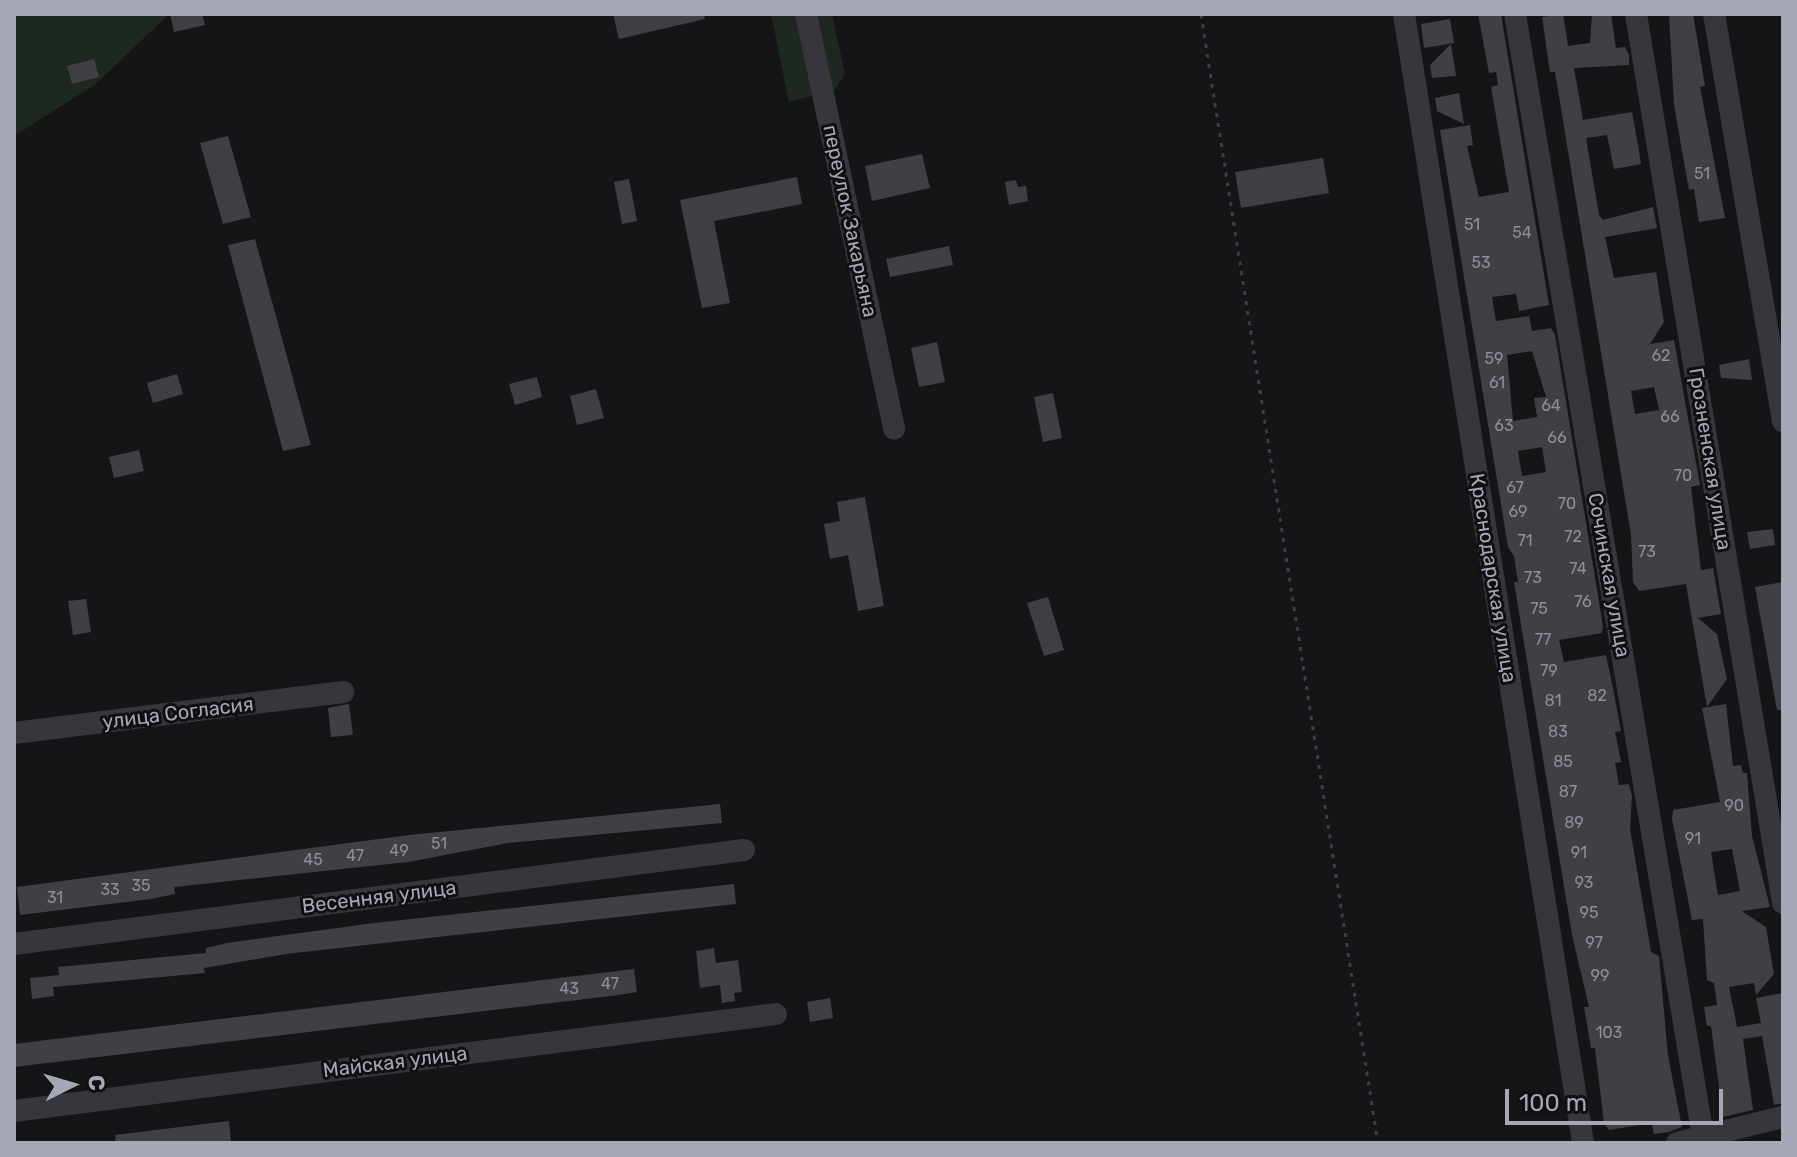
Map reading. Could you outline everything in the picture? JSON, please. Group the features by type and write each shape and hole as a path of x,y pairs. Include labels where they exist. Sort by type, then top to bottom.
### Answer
{"street":[{"name":"переулок Закарьяна","path":"806,14 894,429"},
{"name":"Краснодарская улица","path":"1404,14 1583,1143"},
{"name":"Сочинская улица","path":"1515,14 1703,1136"},
{"name":"Грозненская улица","path":"1636,14 1783,903"},
{"path":"1714,14 1783,421"},
{"name":"улица Согласия","path":"14,733 343,692"},
{"name":"Весенняя улица","path":"14,944 744,850"},
{"name":"Майская улица","path":"14,1111 776,1014"},
{"path":"1677,1143 1783,1117"}],"path":[{"path":"1201,14 1378,1143"}],"shaded area":[{"path":"14,14 169,14 96,84 14,136"},
{"path":"771,14 832,14 845,74 835,90 789,102"}],"building":[{"path":"170,14 202,14 205,25 174,32"},
{"path":"613,14 704,14 705,19 619,39"},
{"path":"1478,14 1501,14 1549,305 1519,311 1516,294 1492,297 1496,321 1529,316 1532,331 1551,328 1555,335 1603,626 1602,633 1559,640 1564,662 1606,655 1621,731 1615,732 1621,762 1615,763 1619,785 1629,784 1632,796 1630,829 1651,952 1659,956 1668,1056 1682,1127 1669,1132 1654,1134 1652,1123 1609,1130 1604,1123 1595,1048 1591,1048 1584,1007 1589,1007 1572,935 1514,582 1518,582 1514,556 1508,547 1440,130 1470,125 1473,145 1467,146 1479,197 1509,192 1491,87 1498,85 1496,72 1489,73","holes":["1532,351 1546,397 1534,398 1537,417 1513,421 1507,355","1542,447 1546,472 1522,476 1518,451"]},
{"path":"1563,14 1568,46 1590,43 1592,14 1611,14 1616,48 1625,47 1629,55 1629,65 1574,68 1583,120 1632,112 1638,145 1641,164 1614,169 1607,135 1586,138 1599,215 1603,220 1653,207 1657,228 1605,237 1614,278 1656,272 1664,322 1650,344 1674,340 1700,485 1691,487 1701,570 1713,568 1721,614 1698,618 1717,634 1727,679 1707,707 1686,584 1639,591 1633,582 1631,535 1555,72 1550,72 1542,17","holes":["1654,387 1659,410 1635,414 1631,391"]},
{"path":"1669,14 1693,14 1705,86 1700,87 1725,218 1699,222 1694,189 1689,190 1674,105"},
{"path":"1450,19 1454,43 1424,48 1421,24"},
{"path":"1451,44 1456,76 1432,78 1430,65"},
{"path":"94,59 99,77 72,84 67,66"},
{"path":"1459,93 1464,124 1437,111 1435,98"},
{"path":"228,136 251,217 223,224 200,143"},
{"path":"922,154 930,188 872,201 865,166"},
{"path":"1323,158 1329,193 1241,208 1235,172"},
{"path":"797,177 802,204 714,221 730,303 702,308 680,200"},
{"path":"629,179 637,221 622,224 614,182"},
{"path":"1016,180 1018,187 1026,186 1028,201 1009,205 1005,182"},
{"path":"255,239 311,445 283,451 228,245"},
{"path":"949,246 953,265 890,277 886,259"},
{"path":"937,342 945,382 919,387 911,348"},
{"path":"1749,359 1752,380 1721,378 1719,365"},
{"path":"177,374 183,394 153,403 147,383"},
{"path":"537,377 542,397 515,405 509,384"},
{"path":"596,389 604,418 577,425 570,396"},
{"path":"1053,393 1062,438 1043,442 1034,397"},
{"path":"139,450 144,471 114,478 109,457"},
{"path":"865,497 884,606 858,611 848,555 830,559 824,524 840,521 837,502"},
{"path":"1773,529 1775,545 1750,549 1747,532"},
{"path":"1783,582 1783,710 1777,710 1755,587"},
{"path":"1048,597 1064,650 1044,656 1027,603"},
{"path":"86,599 91,632 73,635 68,601"},
{"path":"349,704 353,735 331,737 328,708"},
{"path":"1726,704 1733,766 1741,765 1743,773 1747,773 1752,836 1770,907 1742,911 1766,927 1774,974 1756,995 1754,983 1729,987 1737,1027 1761,1023 1756,998 1783,993 1783,1103 1774,1105 1762,1036 1743,1039 1753,1110 1723,1117 1711,1026 1707,1026 1704,1007 1717,1005 1714,983 1707,980 1703,919 1692,920 1672,819 1673,810 1720,802 1702,708","holes":["1732,849 1740,891 1718,895 1711,852"]},
{"path":"720,804 722,823 508,843 408,862 174,887 175,894 151,899 20,915 17,887 409,835"},
{"path":"734,884 736,904 286,954 204,968 205,973 53,987 54,996 32,999 30,978 59,975 58,967 206,953 206,948 227,943 374,923"},
{"path":"714,948 716,963 738,960 742,992 734,993 735,1001 722,1003 720,985 700,988 696,951"},
{"path":"634,969 637,992 619,995 14,1067 14,1044"},
{"path":"830,998 833,1018 810,1022 807,1002"},
{"path":"229,1121 231,1143 116,1143 115,1135"}]}
